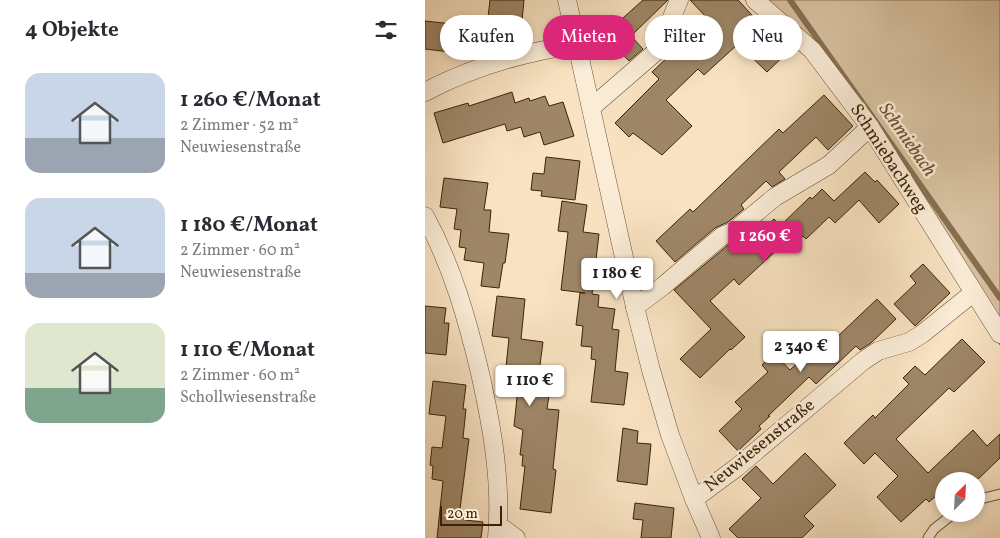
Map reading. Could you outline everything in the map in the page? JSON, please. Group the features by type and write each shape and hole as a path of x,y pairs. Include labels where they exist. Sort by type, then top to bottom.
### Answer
{"street":[{"name":"Neuwiesenstraße","path":"567,0 570,15"},
{"path":"592,107 659,49 679,0"},
{"name":"Schmiebachweg","path":"755,0 812,50 870,127 1000,334"},
{"path":"425,92 459,76 506,59 543,51"},
{"name":"Neuwiesenstraße","path":"581,60 635,307 651,370 670,435 711,538"},
{"path":"635,307 722,236 734,231 775,197 829,165 870,127"},
{"path":"425,216 448,263 472,341 491,424 499,497 498,532 516,538"},
{"name":"Neuwiesenstraße","path":"694,499 735,468 863,360 878,351 909,342 923,334 973,293"}],"lane":[{"path":"985,498 1000,494"},
{"path":"928,538 934,529 943,522"}],"shaded area":[{"path":"745,0 1000,0 1000,345 819,65 802,50 802,15 762,15"}],"building":[{"path":"490,0 524,0 523,15 488,15"},
{"path":"643,0 668,0 653,15 645,15 645,22 635,32 635,15 626,15"},
{"path":"690,0 738,0 752,15 733,15 733,49 723,58 723,15 704,15"},
{"path":"425,21 440,23 440,51 425,49"},
{"path":"635,40 643,49 635,56"},
{"path":"665,60 720,60 704,75 698,69 666,100 692,126 662,155 633,133 629,137 615,123 659,79 652,72"},
{"path":"755,60 780,60 767,72"},
{"path":"512,92 515,103 529,98 530,101 545,96 549,106 563,102 574,136 544,145 540,132 524,137 521,127 507,131 505,124 443,143 434,113 468,103 469,106"},
{"path":"824,95 853,126 828,150 816,137 779,172 785,179 772,187 766,181 741,205 744,209 728,222 715,228 675,262 656,241 690,209 693,212 779,129 783,133"},
{"path":"546,157 580,161 575,200 541,196 542,191 531,190 533,173 544,174"},
{"path":"865,172 875,182 877,180 899,204 879,223 859,200 835,223 829,217 806,239 803,236 786,253 780,247 739,285 734,279 710,301 745,337 700,378 680,359 711,329 674,290 728,245 741,239 759,224 764,228 774,219 780,226 810,197 812,199 822,189 834,201"},
{"path":"444,178 488,183 484,210 491,210 489,232 509,234 499,288 481,286 484,263 464,260 466,248 459,247 461,230 454,229 457,209 440,207"},
{"path":"562,201 587,205 583,232 599,234 592,294 599,295 598,307 615,309 612,329 619,330 615,371 628,373 624,405 591,402 596,360 591,359 592,347 581,346 583,326 576,325 580,293 585,293 561,290 568,232 558,231"},
{"path":"923,264 950,293 915,326 894,304 916,283 910,276"},
{"path":"497,296 525,299 521,339 543,342 538,380 551,382 547,409 559,410 553,469 556,470 551,513 520,509 525,466 522,466 523,455 520,455 523,430 514,426 519,378 505,376 509,338 492,336"},
{"path":"877,299 896,319 871,343 860,350 856,346 816,384 809,377 768,416 770,416 759,426 761,429 738,451 719,431 742,409 735,402 768,372 762,365 774,353 790,370 831,332 836,338"},
{"path":"425,306 446,308 444,323 449,323 446,355 425,353"},
{"path":"962,339 985,362 954,392 949,388 896,439 928,473 973,430 987,446 1000,434 1000,458 985,472 935,472 935,497 929,502 926,499 901,522 877,497 898,476 875,453 864,464 844,443 873,415 875,418 909,384 903,378 915,366 925,375"},
{"path":"433,381 466,385 463,409 466,409 463,438 469,439 459,517 466,518 465,520 483,522 481,538 437,538 443,481 432,479 433,466 430,465 432,447 442,448 446,416 429,414"},
{"path":"623,428 638,431 637,443 651,444 647,485 617,481"},
{"path":"805,453 836,485 804,516 814,526 802,538 738,538 729,529 761,498 742,479 756,466 773,484"},
{"path":"635,503 674,508 671,538 641,538 643,520 633,519"}],"waterway":[{"name":"Schmiebach","path":"790,0 1000,298"}]}
